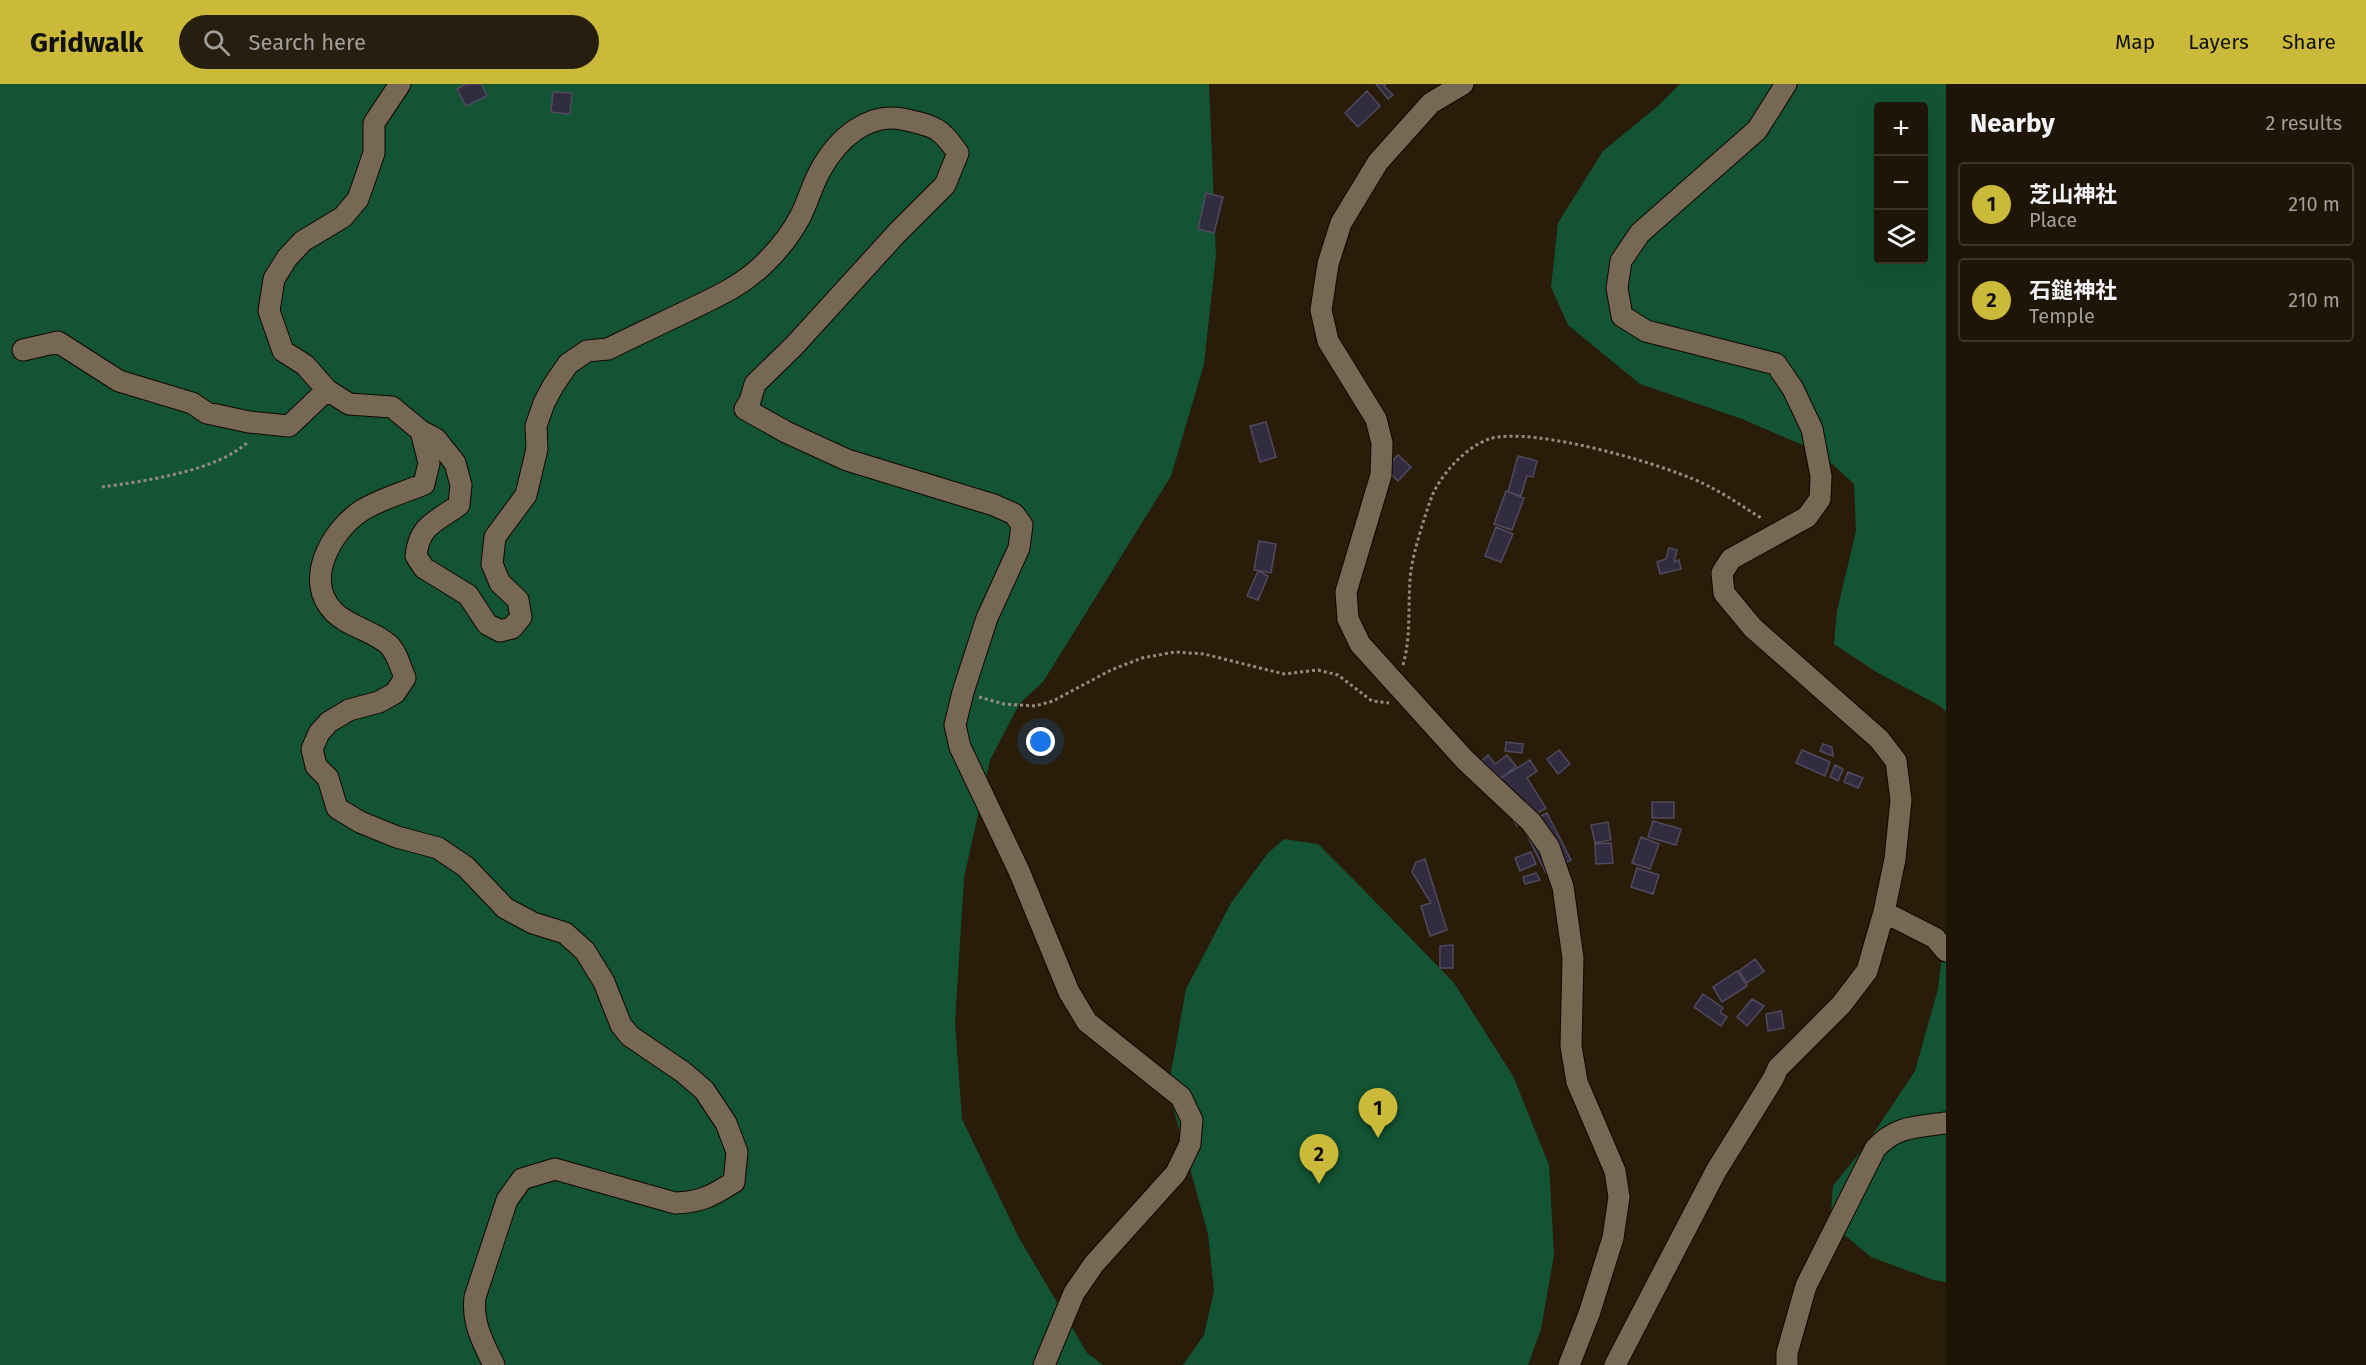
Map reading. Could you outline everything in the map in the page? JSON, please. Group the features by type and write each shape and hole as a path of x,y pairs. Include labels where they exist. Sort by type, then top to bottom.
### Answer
{"street":[{"path":"399,84 374,123 374,153 357,199 343,217 303,241 287,258 274,279 270,311 283,351 305,365 327,390 349,404 392,407 421,431 436,440 455,463 461,485 459,505 426,526 417,542 416,556 424,568 468,595 487,624 500,632 512,628 521,617 518,600 500,583 492,564 495,537 509,515 526,495 537,449 536,426 544,403 568,364 586,351 608,349 737,287 767,261 800,218 828,158 848,135 868,122 894,116 933,126 944,134 958,153 945,185 897,232 794,346 755,384 745,409 786,432 847,460 993,505 1014,514 1022,525 1019,548 987,618 963,692 955,725 960,747 1018,871 1069,992 1087,1022 1181,1097 1192,1120 1191,1144 1176,1173 1094,1264 1074,1293 1044,1365"},
{"path":"1463,84 1431,103 1378,162 1341,223 1328,264 1321,309 1328,341 1376,419 1382,443 1381,475 1346,592 1348,619 1360,644 1465,760 1531,822 1549,847 1563,887 1573,958 1570,1046 1576,1082 1615,1170 1619,1197 1613,1238 1589,1314 1569,1365"},
{"path":"1615,1365 1716,1171 1778,1068 1840,1005 1867,971 1884,912 1895,859 1901,800 1896,760 1879,739 1753,628 1724,593 1722,573 1731,559 1807,517 1820,499 1821,476 1812,429 1793,389 1776,364 1646,331 1622,316 1617,288 1621,261 1640,233 1757,130 1786,84"},
{"path":"23,350 58,342 119,381 192,404 207,413 249,422 289,426 327,390"},
{"path":"421,431 429,463 424,484 379,501 351,520 333,540 323,558 320,579 323,597 334,612 390,646 405,678 395,693 379,702 349,710 329,722 312,749 316,766 328,778 337,808 369,826 397,837 438,848 466,867 505,908 533,923 565,933 585,951 604,982 621,1025 630,1036 683,1072 704,1090 726,1123 737,1152 734,1182 695,1203 675,1203 555,1169 522,1179 507,1200 474,1304 477,1331 494,1365"},
{"path":"1884,912 1935,938 1946,951"},
{"path":"1787,1365 1787,1353 1806,1286 1875,1149 1885,1137 1902,1129 1946,1123"}],"path":[{"path":"102,487 193,469 222,460 245,445 268,423"},
{"path":"963,692 1004,704 1035,706 1053,701 1110,670 1142,658 1175,652 1204,654 1284,674 1318,670 1338,675 1372,701 1392,704 1405,692 1411,569 1432,496 1440,480 1470,449 1489,439 1535,436 1643,461 1711,487 1781,530"}],"green space":[{"path":"0,84 1209,84 1216,255 1204,364 1171,476 1043,682 1020,703 990,760 964,878 955,1023 962,1119 1019,1238 1087,1353 1103,1365 0,1365"},
{"path":"1680,84 1946,84 1946,712 1940,706 1878,673 1834,644 1837,611 1856,531 1854,484 1819,452 1742,419 1640,384 1568,325 1551,287 1558,223 1603,151 1658,106"},
{"path":"1284,839 1318,844 1454,983 1513,1076 1549,1165 1554,1255 1541,1329 1528,1365 1183,1365 1204,1335 1214,1291 1208,1234 1168,1089 1186,989 1231,903 1268,853"},
{"path":"1946,934 1946,1282 1933,1280 1871,1257 1830,1223 1833,1186 1865,1146 1915,1071 1938,989"}],"building":[{"path":"466,84 481,84 487,96 466,106 457,89"},
{"path":"1376,84 1386,84 1384,86 1393,95 1388,99"},
{"path":"1367,91 1380,106 1358,127 1345,113"},
{"path":"553,92 572,93 570,114 551,112"},
{"path":"1206,193 1223,197 1214,233 1198,229"},
{"path":"1266,422 1276,457 1260,462 1250,426"},
{"path":"1398,455 1411,467 1398,481 1385,468"},
{"path":"1518,456 1537,461 1533,477 1527,476 1521,496 1508,492"},
{"path":"1506,491 1524,498 1512,530 1494,524"},
{"path":"1496,527 1513,534 1501,562 1485,556"},
{"path":"1259,541 1276,544 1271,573 1254,570"},
{"path":"1669,548 1677,550 1674,562 1679,560 1681,569 1660,574 1657,562 1666,559"},
{"path":"1258,571 1268,576 1258,600 1247,596"},
{"path":"1506,742 1523,744 1522,753 1505,751"},
{"path":"1823,744 1832,747 1833,756 1820,751"},
{"path":"1559,750 1570,764 1558,774 1547,759"},
{"path":"1802,750 1830,762 1825,776 1796,763"},
{"path":"1488,755 1495,764 1507,755 1516,766 1496,783 1479,763"},
{"path":"1530,760 1537,771 1527,778 1546,808 1517,826 1491,784"},
{"path":"1835,765 1843,769 1838,781 1830,777"},
{"path":"1848,772 1863,778 1858,788 1844,782"},
{"path":"1652,802 1674,802 1674,818 1652,818"},
{"path":"1547,813 1571,860 1546,873 1522,825"},
{"path":"1653,821 1681,829 1676,845 1648,837"},
{"path":"1608,822 1611,840 1595,843 1591,825"},
{"path":"1641,837 1659,844 1650,869 1632,863"},
{"path":"1611,843 1613,863 1596,864 1595,844"},
{"path":"1531,852 1536,864 1520,871 1515,858"},
{"path":"1425,859 1447,930 1430,936 1421,906 1431,903 1412,872 1416,862"},
{"path":"1637,868 1659,875 1653,894 1631,887"},
{"path":"1536,873 1540,880 1525,884 1523,877"},
{"path":"1453,945 1453,968 1440,968 1440,946"},
{"path":"1755,959 1764,971 1747,983 1739,971"},
{"path":"1737,971 1747,986 1722,1002 1713,987"},
{"path":"1703,994 1723,1008 1720,1012 1727,1017 1721,1026 1694,1007"},
{"path":"1752,999 1764,1006 1747,1026 1737,1017"},
{"path":"1781,1011 1784,1028 1768,1031 1766,1014"}],"place":[{"name":"芝山神社","path":"1378,1138"},
{"name":"石鎚神社","path":"1319,1184"}]}
